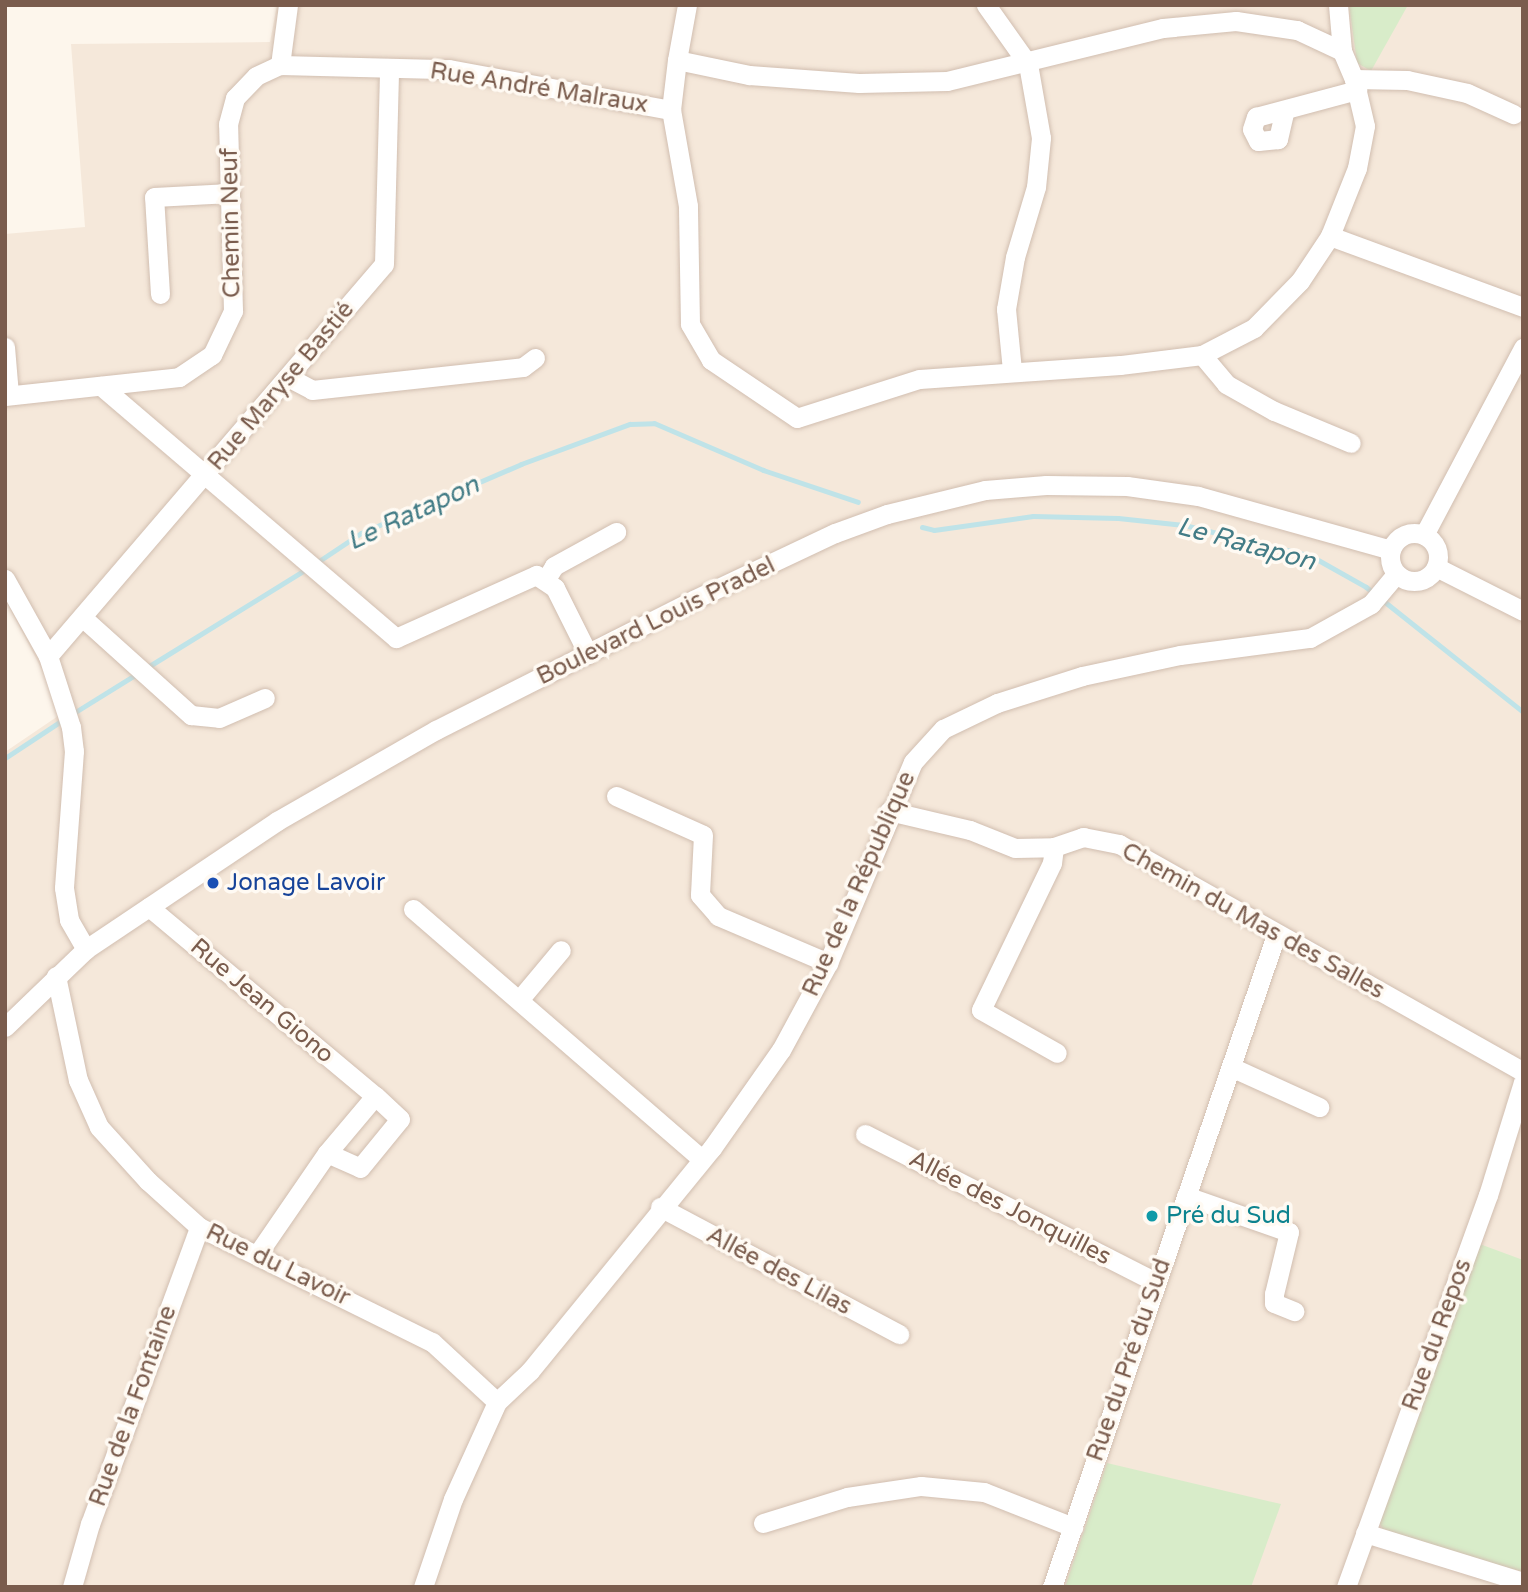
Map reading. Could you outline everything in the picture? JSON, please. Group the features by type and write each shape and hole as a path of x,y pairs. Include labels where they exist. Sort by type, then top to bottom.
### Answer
{"street":[{"path":"280,65 288,5"},
{"path":"687,5 671,110 688,206 690,324 702,350 723,370 797,418 919,379 1012,370 1120,365 1202,355 1254,328 1300,281 1330,236 1357,168 1365,126 1355,85 1342,51 1338,5"},
{"path":"986,5 1028,64 1041,138 1036,187 1015,257 1006,309 1012,370"},
{"path":"677,60 749,75 859,83 947,81 1028,64 1163,28 1236,21 1297,30 1342,51"},
{"name":"Rue André Malraux","path":"280,65 449,69 671,110"},
{"name":"Chemin Neuf","path":"7,396 180,377 212,355 233,311 228,124 235,98 256,76 280,65"},
{"name":"Rue Maryse Bastié","path":"48,656 206,475 384,264 389,68"},
{"path":"1284,113 1355,85 1407,80 1467,93 1513,114"},
{"path":"160,294 154,197 230,192"},
{"path":"1330,236 1523,307"},
{"path":"5,347 7,396"},
{"path":"1424,535 1523,348"},
{"path":"1202,355 1226,384 1274,411 1351,443"},
{"path":"288,377 312,390 523,367 535,358"},
{"path":"101,386 303,555 396,638 529,577 545,579"},
{"name":"Boulevard Louis Pradel","path":"5,1027 86,949 334,789 436,730 835,533 933,500 985,490 1084,484 1174,493 1323,528 1391,550"},
{"path":"545,579 554,566 616,532"},
{"path":"1406,534 1424,535 1438,551 1436,567 1418,581 1392,581 1391,550 1406,534"},
{"path":"1436,567 1523,611"},
{"path":"5,579 48,656 71,727 74,751 64,888 69,920 86,949"},
{"path":"545,579 587,654"},
{"name":"Rue de la République","path":"423,1587 453,1499 497,1402 530,1371 660,1207 702,1159 781,1050 828,963 889,811 913,762 943,729 997,703 1082,676 1180,655 1310,638 1371,604 1392,581"},
{"path":"82,617 191,715 219,718 265,698"},
{"path":"616,796 703,835 700,895 718,916 828,963"},
{"name":"Chemin du Mas des Salles","path":"889,811 970,830 1015,848 1054,848 1083,837 1119,844 1523,1072"},
{"path":"1054,848 1052,863 981,1010 1057,1053"},
{"name":"Rue Jean Giono","path":"149,907 400,1119 360,1168 327,1153"},
{"path":"413,909 702,1159"},
{"name":"Rue du Pré du Sud","path":"1052,1587 1276,935"},
{"path":"519,1000 561,950"},
{"name":"Rue du Lavoir","path":"56,976 78,1080 99,1127 148,1181 199,1227 432,1342 497,1402"},
{"path":"1231,1067 1319,1107"},
{"name":"Rue du Repos","path":"1346,1587 1488,1195 1523,1082"},
{"path":"257,1255 327,1153 375,1096"},
{"name":"Allée des Jonquilles","path":"865,1134 1156,1282"},
{"path":"1186,1196 1289,1232 1274,1303 1294,1311"},
{"name":"Allée des Lilas","path":"660,1207 899,1334"},
{"name":"Rue de la Fontaine","path":"72,1587 90,1524 199,1227"},
{"path":"763,1523 847,1497 921,1486 984,1492 1073,1527"},
{"path":"1365,1533 1520,1583"}],"shaded area":[{"path":"277,5 1523,5 1523,1587 5,1587 5,752 64,712 5,599 5,234 85,227 71,44 270,42"}],"green space":[{"path":"1349,5 1408,5 1371,71 1357,63"},
{"path":"1477,1243 1523,1260 1523,1572 1385,1533 1376,1517"},
{"path":"1107,1463 1281,1504 1251,1587 1065,1587"}],"waterway":[{"name":"Le Ratapon","path":"316,563 361,533 521,464 630,424 654,423 763,470 858,502"},
{"name":"Le Ratapon","path":"922,527 934,530 1033,516 1118,518 1184,525 1311,556 1366,587 1523,712"},
{"name":"Le Ratapon","path":"146,668 308,568"},
{"name":"Le Ratapon","path":"72,714 138,673"},
{"name":"Le Ratapon","path":"5,758 64,719"}],"place":[{"name":"Jonage Lavoir","path":"213,883"},
{"name":"Pré du Sud","path":"1152,1216"}]}
